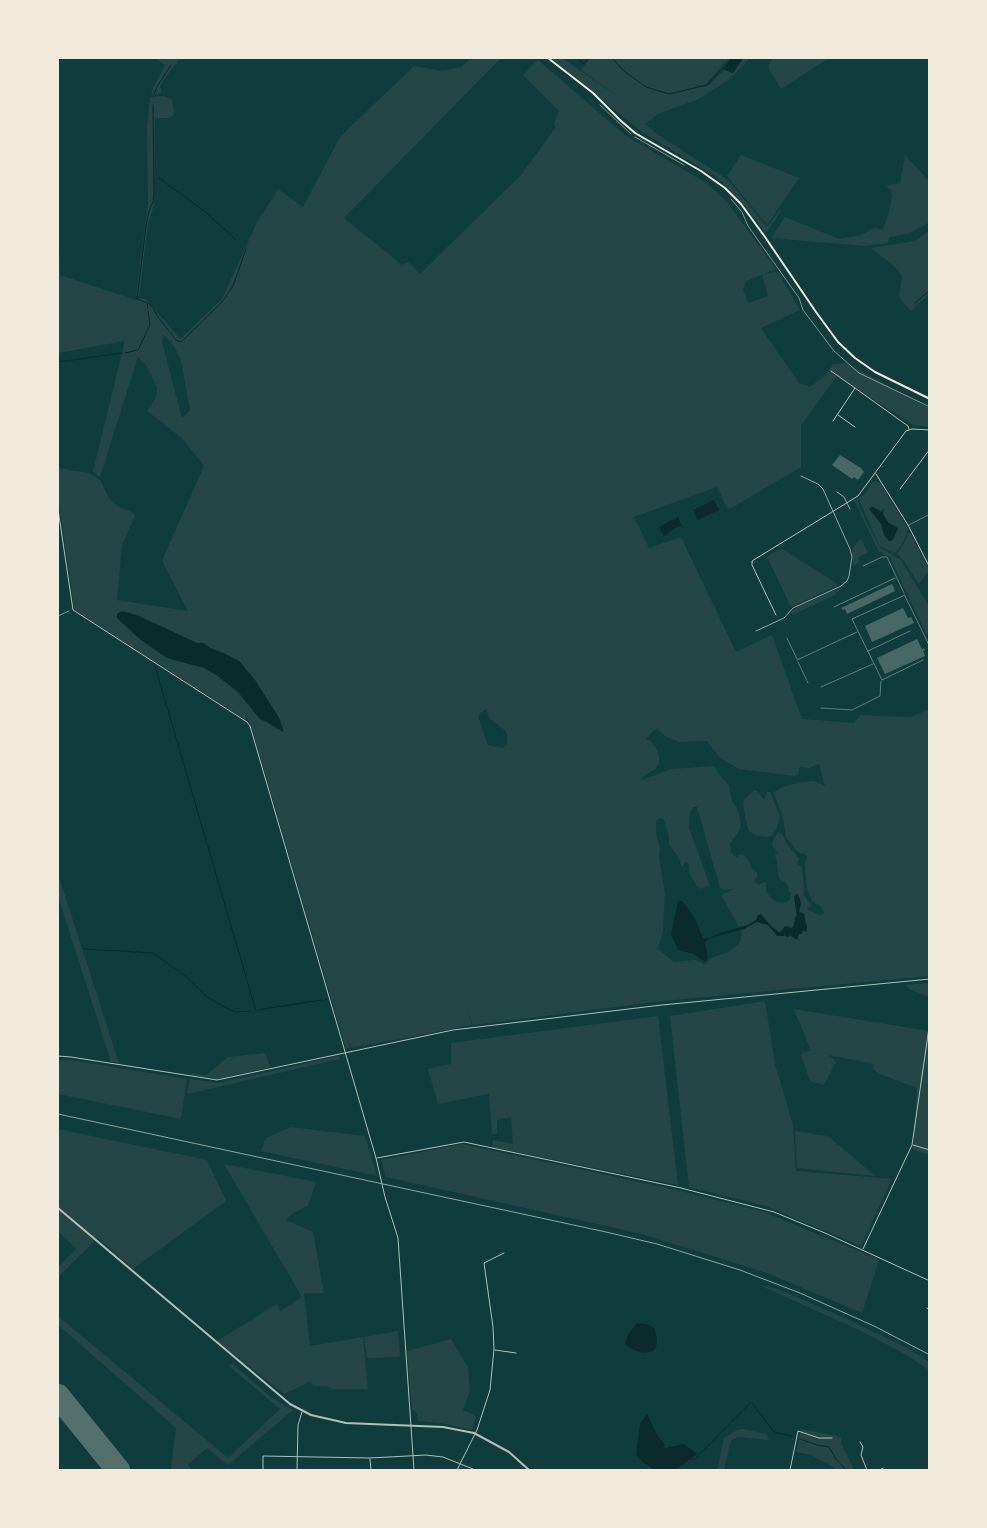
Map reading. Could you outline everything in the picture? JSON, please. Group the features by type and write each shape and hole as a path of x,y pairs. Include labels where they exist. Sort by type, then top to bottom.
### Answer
{"main road":[{"path":"548,58 593,93 635,133 701,171 725,188 751,218 826,327 846,349 874,372 930,399"}],"street":[{"path":"831,371 908,426 909,429"},
{"path":"833,420 855,388"},
{"path":"837,415 855,427"},
{"path":"776,615 752,565 752,561 858,496 903,433 909,429 930,430"},
{"path":"900,489 930,448"},
{"path":"876,473 908,525 930,568"},
{"path":"58,509 73,610 247,722 250,726 376,1158 384,1196 398,1238 414,1470"},
{"path":"58,1056 217,1080 453,1030 662,1005 930,979"},
{"path":"863,1250 912,1145 930,1021"},
{"path":"376,1158 464,1142 681,1188 759,1207 825,1233 930,1282"},
{"path":"912,1145 930,1150"},
{"path":"58,1208 278,1396 302,1411 325,1419 346,1423 443,1427 474,1433 499,1445 530,1470"},
{"path":"457,1470 477,1430 490,1390 494,1327 484,1263 504,1253"},
{"path":"926,1308 930,1310"},
{"path":"494,1350 516,1354"},
{"path":"297,1470 298,1426 302,1411"},
{"path":"790,1470 798,1431 819,1438 832,1438"},
{"path":"860,1442 863,1447 861,1455 867,1470"},
{"path":"262,1470 263,1456 370,1458 426,1455 443,1457 473,1469"},
{"path":"370,1458 371,1470"}],"lane":[{"path":"908,525 930,514"},
{"path":"863,566 882,557 887,557 929,643"},
{"path":"926,561 930,559"},
{"path":"834,607 896,577"},
{"path":"821,708 852,710 880,696 882,680 852,619 904,595"},
{"path":"868,651 910,631"},
{"path":"797,660 858,632"},
{"path":"787,638 808,683"},
{"path":"882,680 922,660"},
{"path":"822,687 874,664"}],"path":[{"path":"599,104 635,137 689,168"},
{"path":"727,195 742,212 748,226 799,298 803,310 834,351 859,373 930,407"},
{"path":"58,616 73,610"}],"shaded area":[{"path":"155,58 179,58 179,60 160,87 162,93 153,95 151,92 165,65"},
{"path":"471,58 501,58 344,218 402,265 408,262 420,274 521,175 556,127 554,124 559,111 523,75 538,60 625,135 708,184 727,202 776,269 746,281 743,289 748,303 768,296 762,275 777,271 800,310 761,328 799,383 810,387 826,375 833,364 846,363 929,408 929,427 913,425 837,376 801,425 801,467 728,510 717,487 634,517 649,548 681,537 736,652 772,635 802,719 854,723 860,715 911,717 929,709 929,976 663,1001 473,1025 468,1011 472,1025 351,1048 347,1037 350,1048 346,1049 252,729 245,713 246,720 74,608 58,497 58,468 89,473 100,480 109,498 116,505 133,513 135,516 122,545 117,600 188,611 162,561 204,466 183,439 147,411 156,397 157,388 146,365 138,357 100,477 93,471 125,341 58,353 58,246 60,275 136,300 140,298 146,299 180,339 222,299 257,222 278,189 303,207 340,137 414,66 442,71 461,67","holes":["163,334 174,346 181,360 190,410 182,418 162,341","127,612 197,643 204,643 210,648 239,661 255,680 279,718 283,729 277,729 260,719 237,691 215,674 205,668 167,658 141,640 117,618","486,710 490,719 505,730 507,744 503,748 488,745 478,716","657,729 665,736 679,742 707,741 720,758 739,769 795,776 798,775 799,768 809,768 819,764 825,786 812,781 797,783 783,787 774,792 774,794 782,814 786,837 796,850 807,856 805,865 807,888 812,901 821,907 824,913 820,915 808,910 807,908 811,905 803,894 802,868 797,863 799,859 782,834 778,833 772,843 778,853 773,856 776,857 779,879 785,882 789,888 788,891 791,892 790,900 784,903 776,902 770,897 766,891 766,883 764,882 759,885 754,881 757,877 757,872 751,868 745,856 740,854 737,857 731,852 730,844 741,827 740,819 732,801 729,786 714,766 671,769 642,780 641,778 655,769 659,763 657,750 650,740 646,739","694,807 697,807 720,888 723,890 734,889 721,895 739,927 748,925 756,920 758,915 778,933 787,926 792,928 797,916 794,896 797,894 801,904 799,912 804,916 807,927 798,936 790,935 788,937 774,932 768,925 757,922 740,929 742,933 740,942 728,952 711,958 705,965 696,960 674,962 658,949 663,931 665,893 659,857 660,849 656,833 656,821 658,819 664,820 669,836 669,845 677,855 682,867 686,862 689,864 689,872 700,889 710,886 689,828 690,812"]},
{"path":"550,58 562,58 627,103 581,70 590,58 729,58 704,86 693,85 701,87 708,86 724,70 733,73 743,58 750,58 730,79 699,99 658,114 645,124 657,134 727,179 767,227 782,210 766,233 742,203 716,177 642,132"},
{"path":"731,58 743,58 733,73 723,69"},
{"path":"772,58 829,58 781,89 768,68"},
{"path":"163,96 172,99 174,110 173,116 169,118 155,118 154,204 148,225 139,297 136,296 148,204 147,127 150,97"},
{"path":"741,155 799,178 767,225 727,176"},
{"path":"905,155 929,181 930,222 908,234 889,237 888,243 865,246 771,238 785,217 839,239 861,235 874,228 883,230 892,196 891,190 886,186 900,183"},
{"path":"929,231 929,294 911,311 899,297 902,276 894,266 871,248 915,241"},
{"path":"877,481 908,529 903,543 893,553 879,545 859,498 866,493 873,482"},
{"path":"858,499 859,506 878,545 901,560 929,606 929,632 926,634 890,557 879,552 854,500"},
{"path":"714,500 719,510 698,520 693,510"},
{"path":"872,506 882,512 888,522 898,528 893,540 889,541 884,535 881,524 869,509"},
{"path":"678,517 682,526 675,528 664,536 659,527"},
{"path":"908,533 910,533 929,570 919,584 897,554 905,542"},
{"path":"861,539 868,553 858,557 860,561 854,566 853,547"},
{"path":"782,549 838,585 791,607 767,557"},
{"path":"838,588 840,592 836,592 835,595 792,615 791,612 799,606"},
{"path":"122,611 139,616 197,643 204,643 210,648 239,661 255,680 279,718 283,732 260,719 237,691 215,674 204,668 167,658 141,640 117,618 117,614"},
{"path":"755,790 764,800 767,792 770,792 779,814 780,818 776,830 771,836 755,835 749,831 747,826 743,804 744,800"},
{"path":"58,874 119,1063 111,1062 58,896"},
{"path":"797,894 801,904 799,911 804,914 807,927 806,932 803,930 797,940 790,935 788,937 784,935 777,936 768,925 757,922 744,929 711,938 705,942 708,958 705,962 694,954 678,950 671,934 678,901 682,901 687,907 695,919 703,938 707,939 748,925 761,914 780,933 785,926 792,928 794,925 795,917 797,916 794,896"},
{"path":"929,983 929,997 911,990 905,985"},
{"path":"765,1001 775,1064 793,1125 796,1171 892,1179 861,1246 766,1206 689,1187 670,1016"},
{"path":"794,1009 929,1031 929,1155 913,1150 917,1088 877,1073 873,1069 874,1064 828,1055 836,1062 824,1085 810,1081 801,1055 803,1052 811,1051"},
{"path":"658,1016 678,1185 492,1147 493,1140 513,1144 511,1117 497,1120 497,1134 492,1134 489,1094 438,1104 428,1069 451,1064 451,1043"},
{"path":"265,1053 270,1067 267,1068 217,1079 190,1075 192,1073 206,1075 228,1057"},
{"path":"339,1056 340,1059 187,1094 190,1079 218,1083"},
{"path":"58,1060 70,1060 187,1079 181,1119 58,1094"},
{"path":"291,1127 365,1136 377,1176 261,1151 266,1138"},
{"path":"58,1129 207,1160 226,1201 133,1269 98,1238 58,1277 58,1267 76,1249 58,1231"},
{"path":"795,1131 828,1136 875,1176 797,1168"},
{"path":"462,1144 681,1191 764,1212 861,1252 879,1260 862,1313 767,1273 642,1234 386,1177 381,1160"},
{"path":"224,1164 316,1182 308,1206 293,1213 286,1220 313,1232 324,1293 304,1293 310,1346 363,1337 368,1389 332,1389 326,1386 314,1386 309,1382 284,1394 217,1341 277,1304 280,1311 302,1297"},
{"path":"757,1284 778,1289 909,1349 929,1362 929,1370 907,1355 859,1330"},
{"path":"58,1316 228,1458 280,1409 229,1366 232,1363 272,1398 293,1410 228,1465 207,1448 188,1465 192,1470 172,1470 176,1428 58,1325"},
{"path":"637,1323 646,1324 654,1328 657,1338 656,1348 653,1351 643,1353 625,1345 627,1336"},
{"path":"398,1331 400,1357 367,1358 364,1337"},
{"path":"451,1339 468,1367 470,1391 463,1410 476,1416 472,1430 441,1423 418,1421 417,1414 412,1408 407,1351"},
{"path":"647,1414 658,1437 663,1441 665,1448 684,1444 697,1454 676,1470 653,1469 644,1463 636,1455 640,1424"},
{"path":"742,1429 767,1434 769,1440 738,1437 731,1440 724,1470 717,1470 724,1438"},
{"path":"801,1429 842,1437 841,1443 854,1470 838,1470 811,1455 796,1452"}],"building":[{"path":"840,455 861,468 864,472 858,480 854,477 852,479 832,465"},
{"path":"892,584 895,591 847,614 845,609 841,608"},
{"path":"903,608 908,618 911,617 914,623 872,642 865,626"},
{"path":"917,639 922,649 924,648 925,650 923,651 925,656 885,674 877,658"}],"waterway":[{"path":"577,58 584,64 589,58"},
{"path":"612,58 624,71 646,87 669,94 707,85 723,68"},
{"path":"154,94 171,65"},
{"path":"148,309 147,303 137,299 146,226 153,202 154,190 153,105"},
{"path":"159,178 208,214 236,240"},
{"path":"148,303 176,340 181,342 222,302 233,286 246,249"},
{"path":"915,303 930,290"},
{"path":"125,353 138,350 150,325 148,311"},
{"path":"58,362 122,353"},
{"path":"155,666 256,1011"},
{"path":"84,949 153,953 187,977 206,996 217,1003 235,1012 251,1011"},
{"path":"258,1010 321,1000"},
{"path":"691,1459 695,1459 751,1402 774,1432 792,1436"},
{"path":"800,1439 829,1447 836,1459 846,1470"}],"runway":[{"path":"58,1396 118,1470"}],"railway":[{"path":"756,631 784,618 793,608 841,586 847,581 849,576 852,557 850,549 823,489 818,484 801,476"},
{"path":"837,492 844,497 850,509"},
{"path":"58,1114 657,1244 740,1270 800,1293 874,1326 930,1355"}]}
